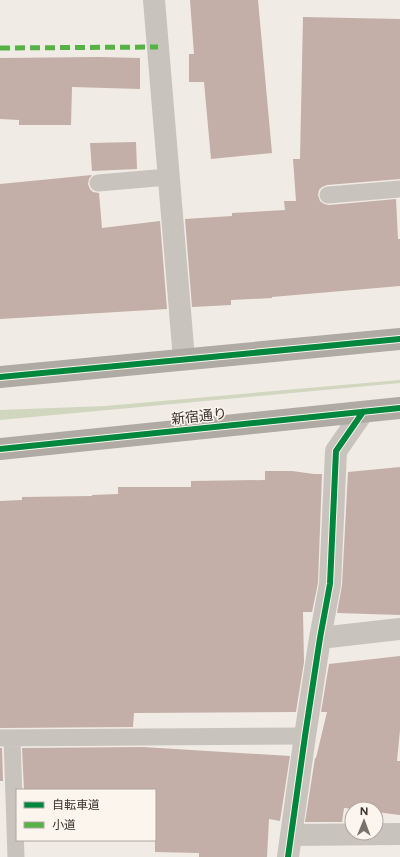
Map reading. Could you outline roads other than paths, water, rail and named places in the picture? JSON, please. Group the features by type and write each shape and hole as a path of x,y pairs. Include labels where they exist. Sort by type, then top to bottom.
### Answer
{"highway":[{"path":"0,377 400,339"},
{"name":"新宿通り","path":"0,449 400,408"}],"street":[{"path":"154,0 184,359"},
{"path":"288,857 320,638 330,584 336,451 363,412"},
{"path":"320,638 400,629"},
{"path":"291,835 400,834"}],"lane":[{"path":"98,183 168,177"},
{"path":"328,195 400,189"},
{"path":"16,857 6,738 305,736"}]}
